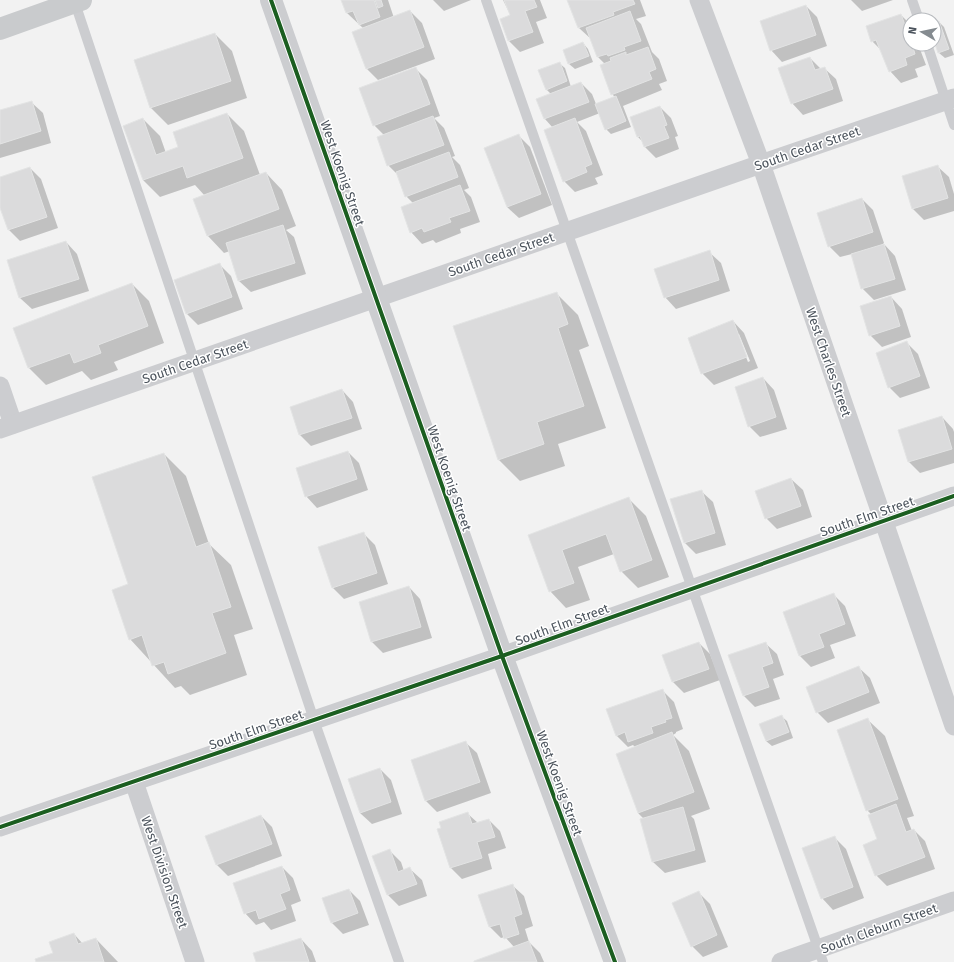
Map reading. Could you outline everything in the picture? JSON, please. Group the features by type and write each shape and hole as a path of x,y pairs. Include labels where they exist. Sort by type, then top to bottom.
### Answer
{"main road":[{"path":"0,29 76,1"}],"street":[{"name":"West Koenig Street","path":"271,0 502,656 615,962"},
{"name":"West Charles Street","path":"699,0 761,164 954,726"},
{"name":"South Cedar Street","path":"7,427 376,297 950,99"},
{"path":"0,386 7,427"},
{"name":"South Elm Street","path":"134,782 502,656 954,496"},
{"path":"0,827 134,782"},
{"name":"West Division Street","path":"134,782 195,962"},
{"name":"South Cleburn Street","path":"781,962 821,956 954,901"}],"lane":[{"path":"486,0 821,956"},
{"path":"912,0 916,12"},
{"path":"76,1 314,720 400,962"},
{"path":"930,52 950,99 954,125"}],"building":[{"path":"341,0 374,0 380,17 359,25 353,11 346,13"},
{"path":"375,0 381,0 383,6 378,8"},
{"path":"504,0 534,0 537,7 525,11 533,32 508,41 500,19 510,15"},
{"path":"567,0 633,0 635,4 613,12 614,15 578,28"},
{"path":"806,5 816,35 770,51 760,21"},
{"path":"410,10 424,47 366,69 352,32"},
{"path":"630,11 641,41 624,47 625,50 608,56 607,54 597,57 586,28"},
{"path":"901,14 902,52 914,52 915,54 905,58 907,65 889,72 876,40 871,42 866,26"},
{"path":"942,29 949,49 942,52"},
{"path":"215,33 231,81 150,108 134,60"},
{"path":"583,42 589,56 568,64 563,50"},
{"path":"648,47 656,69 649,72 652,79 611,95 600,65 611,61 610,58 626,52 626,55"},
{"path":"810,57 815,70 825,67 833,89 791,104 778,68"},
{"path":"560,62 567,81 546,90 538,70"},
{"path":"416,67 430,104 373,126 359,88"},
{"path":"581,82 589,102 544,119 536,99"},
{"path":"616,96 626,121 605,130 595,104"},
{"path":"32,101 41,131 0,144 0,110"},
{"path":"660,106 667,125 664,126 669,138 644,147 640,136 637,137 630,117"},
{"path":"227,113 243,158 187,178 183,166 143,180 123,126 143,118 156,155 178,147 173,132"},
{"path":"433,116 444,145 387,166 377,137"},
{"path":"575,118 592,164 585,167 587,172 563,182 544,130"},
{"path":"519,134 541,194 507,207 484,148"},
{"path":"449,152 458,177 405,197 396,172"},
{"path":"938,165 948,198 912,209 902,176"},
{"path":"30,167 47,217 8,230 0,208 0,177"},
{"path":"266,172 279,209 207,236 193,199"},
{"path":"460,185 470,211 449,218 451,222 424,232 422,228 410,233 401,207"},
{"path":"862,198 873,232 828,247 817,213"},
{"path":"283,225 295,263 238,281 226,243"},
{"path":"66,241 79,279 19,298 7,260"},
{"path":"884,244 895,279 861,289 851,254"},
{"path":"710,250 719,280 664,298 654,269"},
{"path":"220,263 232,297 186,314 174,280"},
{"path":"132,283 148,326 98,345 101,353 74,363 70,353 28,368 13,328"},
{"path":"557,292 568,324 558,328 584,406 537,422 544,444 498,460 453,326"},
{"path":"891,296 900,326 869,336 860,306"},
{"path":"733,320 747,357 701,374 688,338"},
{"path":"907,341 920,376 888,388 876,353"},
{"path":"763,377 776,417 748,427 735,387"},
{"path":"342,389 352,418 299,435 290,407"},
{"path":"942,416 952,449 908,462 898,430"},
{"path":"348,451 357,479 305,497 296,468"},
{"path":"164,453 196,547 209,542 231,607 212,613 226,653 168,674 164,662 152,666 142,635 129,640 112,590 128,584 92,477"},
{"path":"791,478 801,506 765,519 755,491"},
{"path":"702,490 715,533 684,543 670,499"},
{"path":"629,497 652,560 620,572 606,534 562,550 574,583 549,592 528,535"},
{"path":"364,532 377,573 332,588 318,547"},
{"path":"409,586 421,627 371,642 359,602"},
{"path":"834,593 845,624 819,634 824,647 799,656 783,612"},
{"path":"699,642 709,669 672,682 662,655"},
{"path":"766,642 773,663 762,667 769,687 743,696 728,655"},
{"path":"859,666 869,692 816,713 806,687"},
{"path":"663,689 672,718 665,720 666,722 651,727 653,733 628,742 625,732 616,736 606,709"},
{"path":"782,715 789,732 766,741 759,724"},
{"path":"868,718 898,799 866,811 837,730"},
{"path":"672,732 694,792 638,813 616,754"},
{"path":"466,741 480,782 425,801 411,760"},
{"path":"380,768 391,802 360,813 348,779"},
{"path":"896,804 906,832 914,829 925,857 875,876 863,845 877,839 868,815"},
{"path":"683,807 695,850 652,862 640,819"},
{"path":"468,812 472,824 489,819 495,837 477,842 482,858 450,868 437,829 441,828 439,822"},
{"path":"261,815 272,844 216,865 205,836"},
{"path":"835,836 853,887 821,899 802,848"},
{"path":"390,849 398,872 410,867 417,884 387,895 372,856"},
{"path":"282,866 290,890 280,894 286,909 259,919 256,910 244,914 233,883"},
{"path":"513,884 522,914 514,917 519,934 504,939 500,924 489,927 478,895"},
{"path":"349,889 358,913 331,923 322,898"},
{"path":"699,891 717,935 691,947 672,903"},
{"path":"74,933 78,944 96,938 104,962 36,962 35,959 53,953 49,942"},
{"path":"301,938 309,962 256,962 253,953"},
{"path":"529,941 537,962 474,962 474,961"}],"cycle path":[{"path":"271,0 502,656 615,962"},
{"path":"0,827 502,656 954,496"}]}
